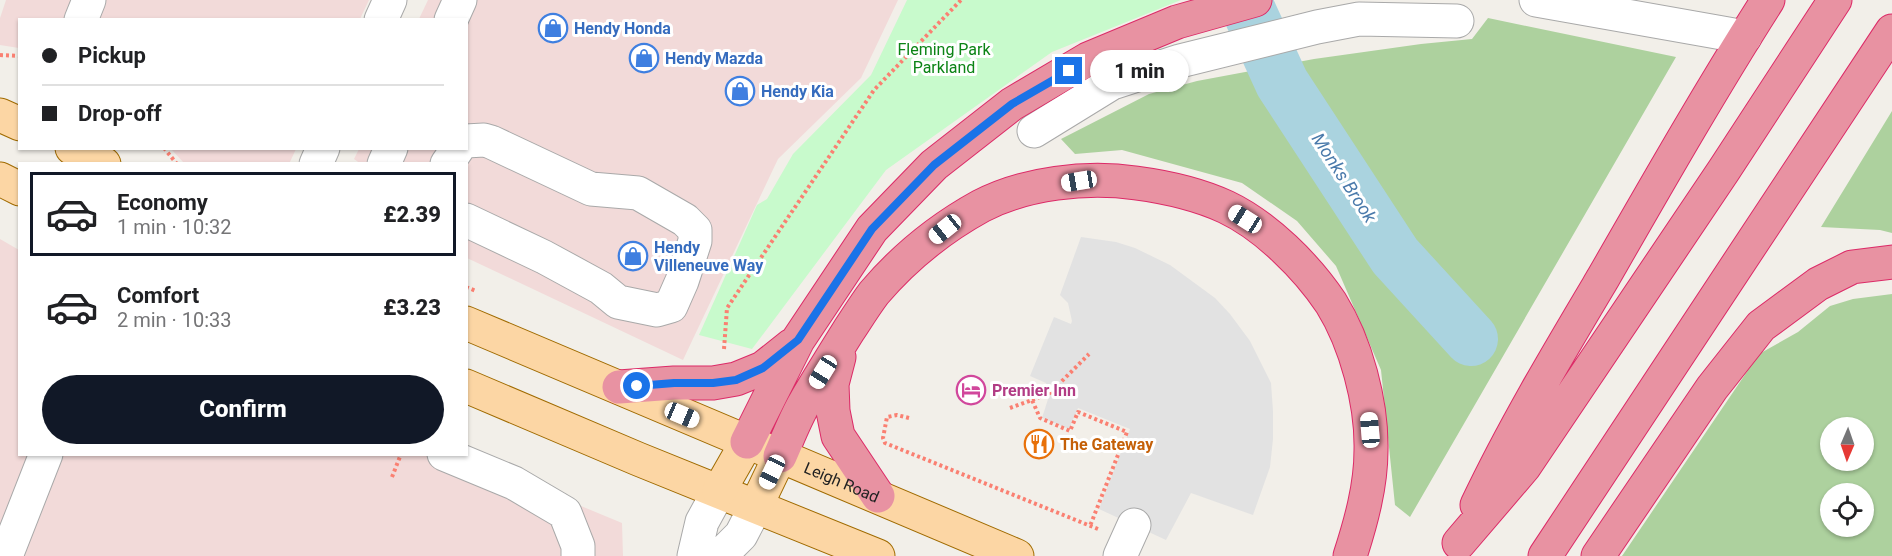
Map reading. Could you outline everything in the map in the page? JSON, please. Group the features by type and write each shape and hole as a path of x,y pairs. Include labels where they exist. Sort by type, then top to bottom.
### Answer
{"highway":[{"path":"747,442 798,340 872,229 934,165 1012,104 1078,65 1177,22 1255,0"},
{"path":"1454,550 1500,455 1693,122 1768,0"},
{"path":"1454,550 1524,467 1724,170 1835,0"},
{"path":"1545,556 1892,31"},
{"path":"780,456 804,404 873,294 906,260 945,229 982,205 1026,189 1079,181 1118,180 1167,187 1226,207 1264,231 1298,262 1331,304 1360,372 1368,410 1371,449 1369,481 1361,522 1350,556"},
{"path":"1598,556 1713,388 1761,326 1818,284 1852,267 1892,262"},
{"path":"619,387 736,380 763,368 798,340"},
{"path":"843,340 832,384 833,411 838,436 878,496"}],"main road":[{"path":"0,115 18,123"},
{"path":"76,150 100,162"},
{"path":"0,179 18,188"},
{"name":"Leigh Road","path":"468,324 1017,556"},
{"path":"468,387 878,556"},
{"path":"719,491 747,442"},
{"path":"756,506 780,456"}],"street":[{"path":"82,18 89,0"},
{"path":"382,18 390,0"},
{"path":"452,18 460,0"},
{"path":"1536,0 1745,37"},
{"path":"1034,131 1112,83 1180,61 1317,27 1359,19 1457,21"},
{"path":"468,141 491,142 591,189 638,193 685,219 694,230 695,241 671,306 657,310 618,302 601,288 544,257 468,221"},
{"path":"6,556 45,456"},
{"path":"449,456 514,483 565,513 578,546 578,556"},
{"path":"694,556 702,522 719,491"},
{"path":"720,556 741,535 756,506"}],"path":[{"path":"723,350 727,308 874,90 961,0"},
{"path":"0,55 18,56"},
{"path":"166,150 175,162"},
{"path":"468,288 477,292"},
{"path":"1010,408 1050,393 1089,354"},
{"path":"1032,400 1040,418 1070,431 1078,412 1127,432 1090,526"},
{"path":"909,418 897,415 887,417 884,427 885,443 1127,540"},
{"path":"392,477 400,456"}],"shaded area":[{"path":"6,0 369,0 360,18 18,18 18,48 0,45 0,18"},
{"path":"428,0 898,0 861,78 778,159 683,360 468,258 468,162 358,162 354,159 358,150 468,150 468,18 419,18"},
{"path":"172,150 296,150 290,162 183,162"},
{"path":"1081,237 1116,242 1135,248 1170,265 1215,298 1250,341 1271,383 1273,411 1270,467 1253,515 1191,493 1166,540 1099,509 1130,429 1078,408 1069,429 1042,418 1049,396 1046,383 1030,376 1054,317 1071,324 1068,303 1060,295"},
{"path":"0,239 18,249 18,456 460,456 622,523 623,556 0,556"}],"green space":[{"name":"Fleming Park Parkland","path":"907,0 1181,0 1052,52 886,170 752,349 699,335 757,205 767,199 793,154 871,75"},
{"path":"1488,18 1676,57 1410,517 1395,505 1381,370 1336,266 1297,221 1242,183 1122,150 1075,154 1061,139 1149,94 1197,81 1314,59 1472,39"},
{"path":"1892,111 1892,233 1880,230 1821,227"},
{"path":"1892,294 1892,556 1622,556 1759,354 1798,332 1830,306 1853,299"}],"waterway":[{"name":"Monks Brook","path":"1244,0 1282,83 1395,256 1471,339"}],"place":[{"name":"Hendy Honda","path":"553,28"},
{"name":"Hendy Mazda","path":"644,58"},
{"name":"Hendy Kia","path":"740,91"},
{"name":"Hendy Villeneuve Way","path":"633,256"},
{"name":"Premier Inn","path":"971,390"},
{"name":"The Gateway","path":"1039,444"}],"route":[{"path":"637,386 736,380 763,368 798,340 872,229 934,165 1012,104 1069,71"}]}
